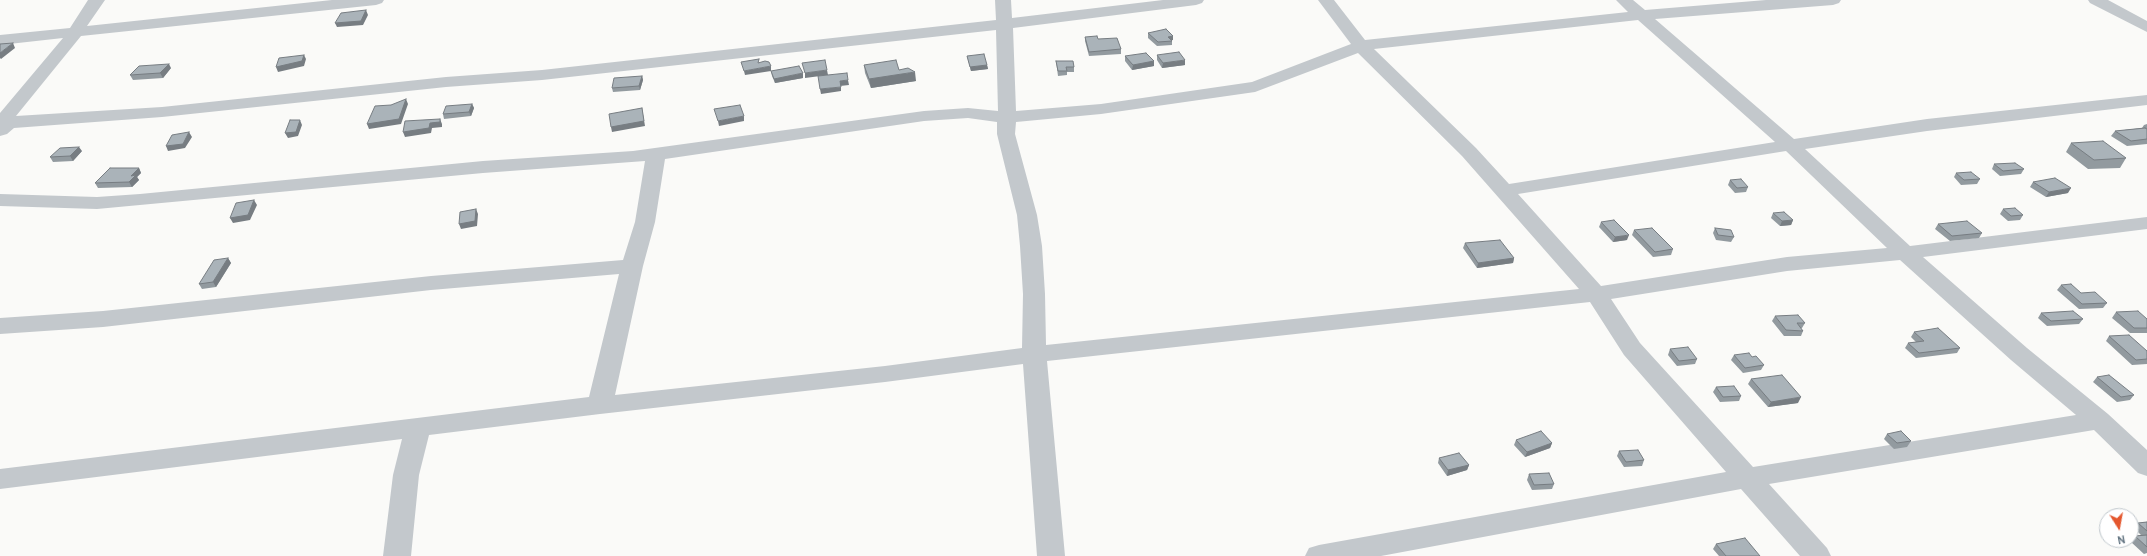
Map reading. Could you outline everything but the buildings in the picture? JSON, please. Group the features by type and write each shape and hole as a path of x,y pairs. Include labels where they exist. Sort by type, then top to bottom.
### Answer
{"street":[{"path":"97,0 89,9 76,32 7,116 3,125 162,112 446,82 580,72 1196,0"},
{"path":"0,40 376,0"},
{"path":"1003,0 1008,93 1006,134 1025,208 1031,246 1034,354 1051,556"},
{"path":"1326,0 1361,46 1469,152 1502,191 1596,294 1632,349 1817,556"},
{"path":"1624,0 1790,145 1905,252 2019,354 2098,420 2147,466"},
{"path":"0,200 121,202 483,167 656,154 764,140 924,116 968,114 1007,117 1101,109 1255,86 1361,46 1641,16 1833,0"},
{"path":"2096,0 2147,27"},
{"path":"1502,191 1790,145 1927,125 2147,100"},
{"path":"600,405 632,266 645,222 656,154"},
{"path":"0,479 600,405 885,374 1034,354 1596,294 1787,264 1905,252 2147,223"},
{"path":"0,326 103,319 431,283 632,266"},
{"path":"1319,556 1747,478 2098,420"},
{"path":"397,556 406,475 418,428"}]}
